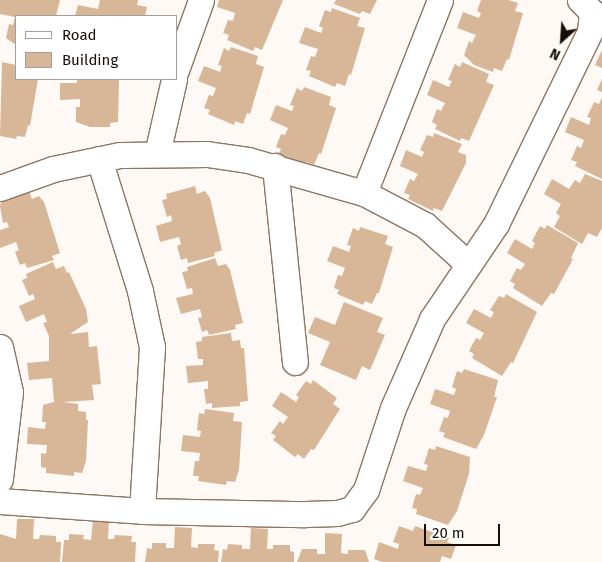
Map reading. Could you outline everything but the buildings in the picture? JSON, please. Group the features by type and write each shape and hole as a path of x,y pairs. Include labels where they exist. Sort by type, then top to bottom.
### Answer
{"street":[{"path":"178,64 201,0"},
{"path":"364,193 440,0"},
{"path":"0,501 142,511 305,514 337,513 352,509 366,490 393,408 432,319 496,224 590,31 592,12 580,0"},
{"path":"157,154 174,80"},
{"path":"0,188 53,168 99,158 157,154 207,154 275,166 364,193 425,225 468,264"},
{"path":"99,158 140,291 152,346 142,511"},
{"path":"275,166 295,362"},
{"path":"0,347 10,392 0,479"}]}
